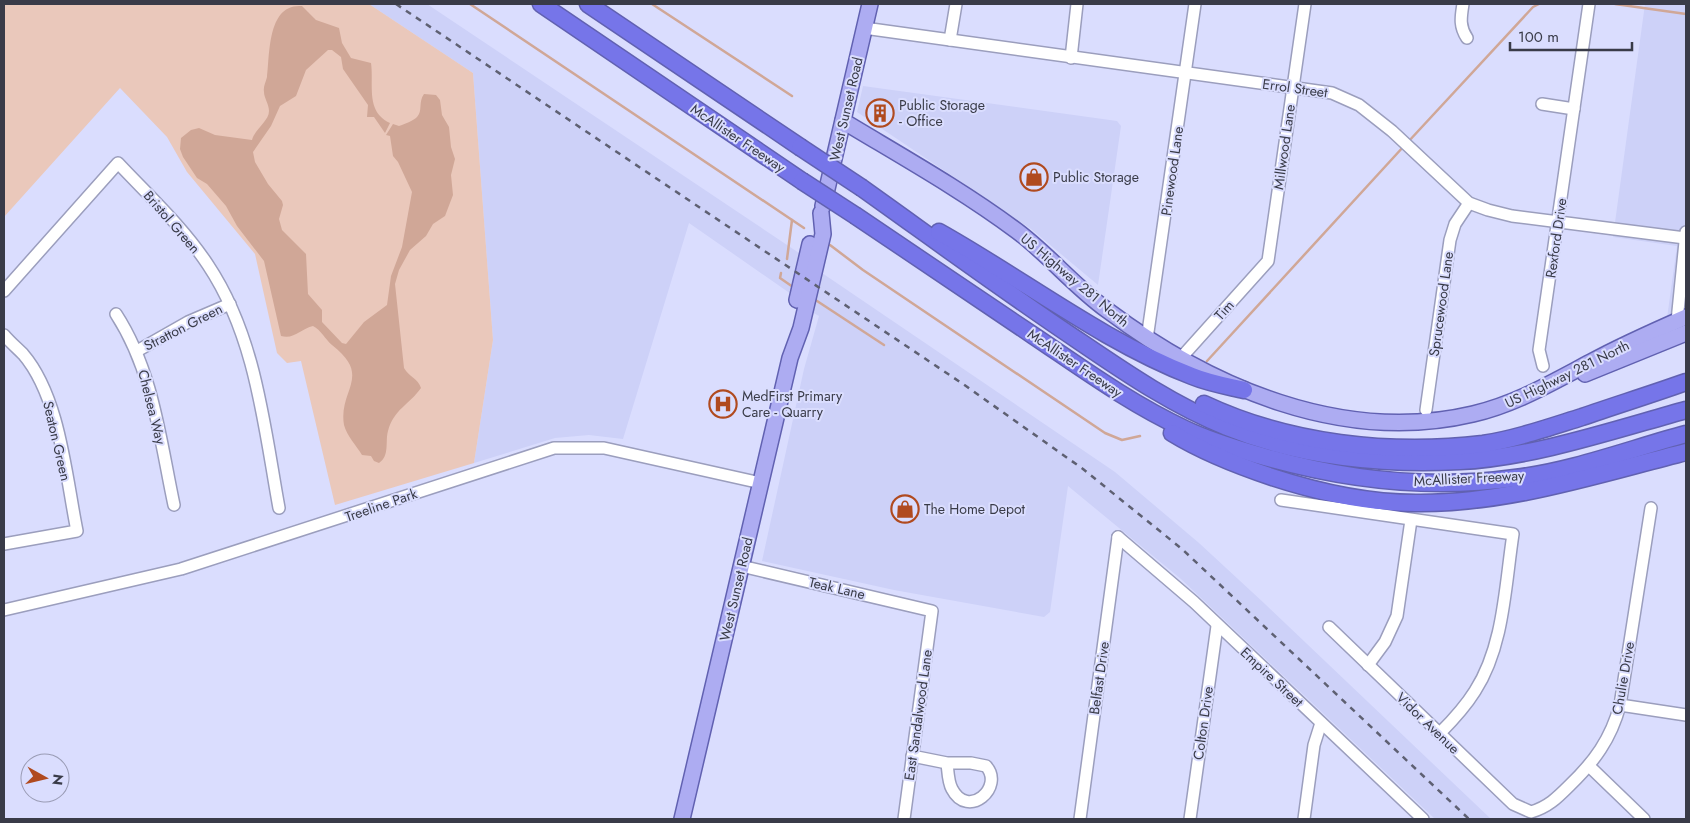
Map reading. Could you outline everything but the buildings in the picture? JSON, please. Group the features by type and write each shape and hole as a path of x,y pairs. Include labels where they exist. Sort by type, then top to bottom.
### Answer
{"highway":[{"name":"McAllister Freeway","path":"541,4 1116,390 1187,431 1284,463 1347,477 1442,482 1515,478 1577,465 1686,434"},
{"name":"McAllister Freeway","path":"588,4 862,188 1045,319 1130,376 1194,412 1229,428 1307,451 1359,460 1462,462 1523,452 1686,410"},
{"path":"862,188 969,249 1029,288 1114,337 1193,377 1244,390"},
{"path":"1045,319 1188,397 1220,412 1303,437 1391,448 1484,444 1539,431 1686,382"},
{"path":"1116,390 1146,417 1194,446 1236,465 1300,486 1362,499 1415,503 1468,500 1521,493 1686,452"},
{"path":"1657,442 1686,438"}],"main road":[{"name":"West Sunset Road","path":"682,819 790,358 801,328 823,234 821,214 870,4"},
{"name":"US Highway 281 North","path":"843,121 951,186 1018,232 1105,309 1147,339 1180,359 1244,390 1275,402 1334,417 1377,421 1426,421 1473,414 1495,408 1552,384 1592,361 1683,324"}],"street":[{"path":"950,40 956,4"},
{"path":"1071,58 1077,4"},
{"name":"Pinewood Lane","path":"1147,339 1195,4"},
{"name":"Millwood Lane","path":"1268,262 1305,4"},
{"path":"1463,4 1460,20 1462,30 1467,38"},
{"name":"Rexford Drive","path":"1543,366 1539,350 1589,8"},
{"name":"Errol Street","path":"864,28 1186,74 1293,87 1344,97 1360,105 1392,131 1468,203 1512,216 1686,234"},
{"path":"1542,104 1574,109"},
{"name":"Bristol Green","path":"4,291 118,164 182,230 209,266 230,304 242,333 257,387 279,508"},
{"name":"Sprucewood Lane","path":"1426,410 1450,240 1455,224 1468,203"},
{"path":"1683,324 1686,234"},
{"name":"Tim","path":"1180,359 1268,262"},
{"name":"Stratton Green","path":"137,351 188,322 230,304"},
{"name":"Chelsea Way","path":"116,314 137,351 150,391 174,505"},
{"name":"Seaton Green","path":"4,336 24,355 47,395 54,415 77,531 4,544"},
{"name":"Treeline Park","path":"4,610 181,569 554,448 604,448 761,483"},
{"path":"1281,500 1513,534 1500,621 1491,657 1470,698 1440,733"},
{"name":"Chulie Drive","path":"1531,812 1551,804 1589,766 1610,736 1620,705 1652,508"},
{"path":"1368,665 1385,642 1397,616 1411,520"},
{"name":"Empire Street","path":"1118,538 1194,602 1216,626 1419,817"},
{"name":"Belfast Drive","path":"1080,819 1118,538"},
{"name":"Teak Lane","path":"741,566 932,611"},
{"name":"East Sandalwood Lane","path":"904,819 932,611"},
{"name":"Colton Drive","path":"1190,819 1216,626"},
{"name":"Vidor Avenue","path":"1329,627 1512,804 1531,812"},
{"path":"1620,705 1686,715"},
{"path":"1304,819 1314,744 1321,723"},
{"path":"912,756 947,763"},
{"path":"1589,766 1644,819"}],"shaded area":[{"path":"4,4 369,4 473,73 493,340 474,463 335,505 301,361 287,363 277,353 255,254 187,172 167,137 120,88 4,217"},
{"path":"369,4 427,4 799,253 791,294 689,223 623,439 589,435 555,438 474,463 493,340 473,73"},
{"path":"1645,4 1686,4 1686,310 1667,318 1677,246 1613,237"},
{"path":"302,6 316,20 339,28 342,43 351,58 371,63 374,105 382,118 390,123 385,133 374,117 367,117 368,105 343,69 341,57 332,50 328,50 306,70 296,96 280,106 271,126 253,152 255,162 268,184 282,201 283,205 279,219 282,230 306,254 308,294 322,310 322,322 342,343 346,344 364,322 387,305 391,276 402,247 412,192 398,162 393,156 390,136 386,135 393,124 399,126 419,115 421,100 424,94 436,95 440,100 442,115 449,127 451,147 455,159 451,175 453,195 445,216 433,224 426,236 410,250 399,270 395,284 404,368 418,382 421,388 394,417 387,435 385,456 379,463 374,461 371,456 362,455 345,429 343,413 352,375 350,366 344,356 313,326 294,335 281,336 264,261 237,226 226,206 207,184 197,178 180,149 181,138 191,130 199,128 215,135 252,140 269,111 264,88 272,32 276,21 282,13 291,7"},
{"name":"Public Storage","path":"863,86 1117,121 1121,126 1098,285 1031,229 857,112"},
{"path":"822,273 1115,472 1199,543 1491,819 1435,819 1181,579 1068,486 1050,612 1044,617 894,590 762,561 804,369 819,316 812,312"}],"waterway":[{"path":"470,4 804,228"},
{"path":"652,4 792,96"},
{"path":"1408,142 1533,7 1539,4"},
{"path":"1615,4 1686,14"},
{"path":"1207,361 1404,146"},
{"path":"787,259 792,220"},
{"path":"830,245 863,270 1105,433 1122,440 1140,436"},
{"path":"781,273 780,278 793,287"},
{"path":"814,299 884,345"}],"railway":[{"path":"396,4 963,384 1083,469 1182,549 1469,819"}],"place":[{"name":"Public Storage - Office","path":"880,113"},
{"name":"Public Storage","path":"1034,177"},
{"name":"MedFirst Primary Care - Quarry","path":"723,404"},
{"name":"The Home Depot","path":"905,509"}]}
